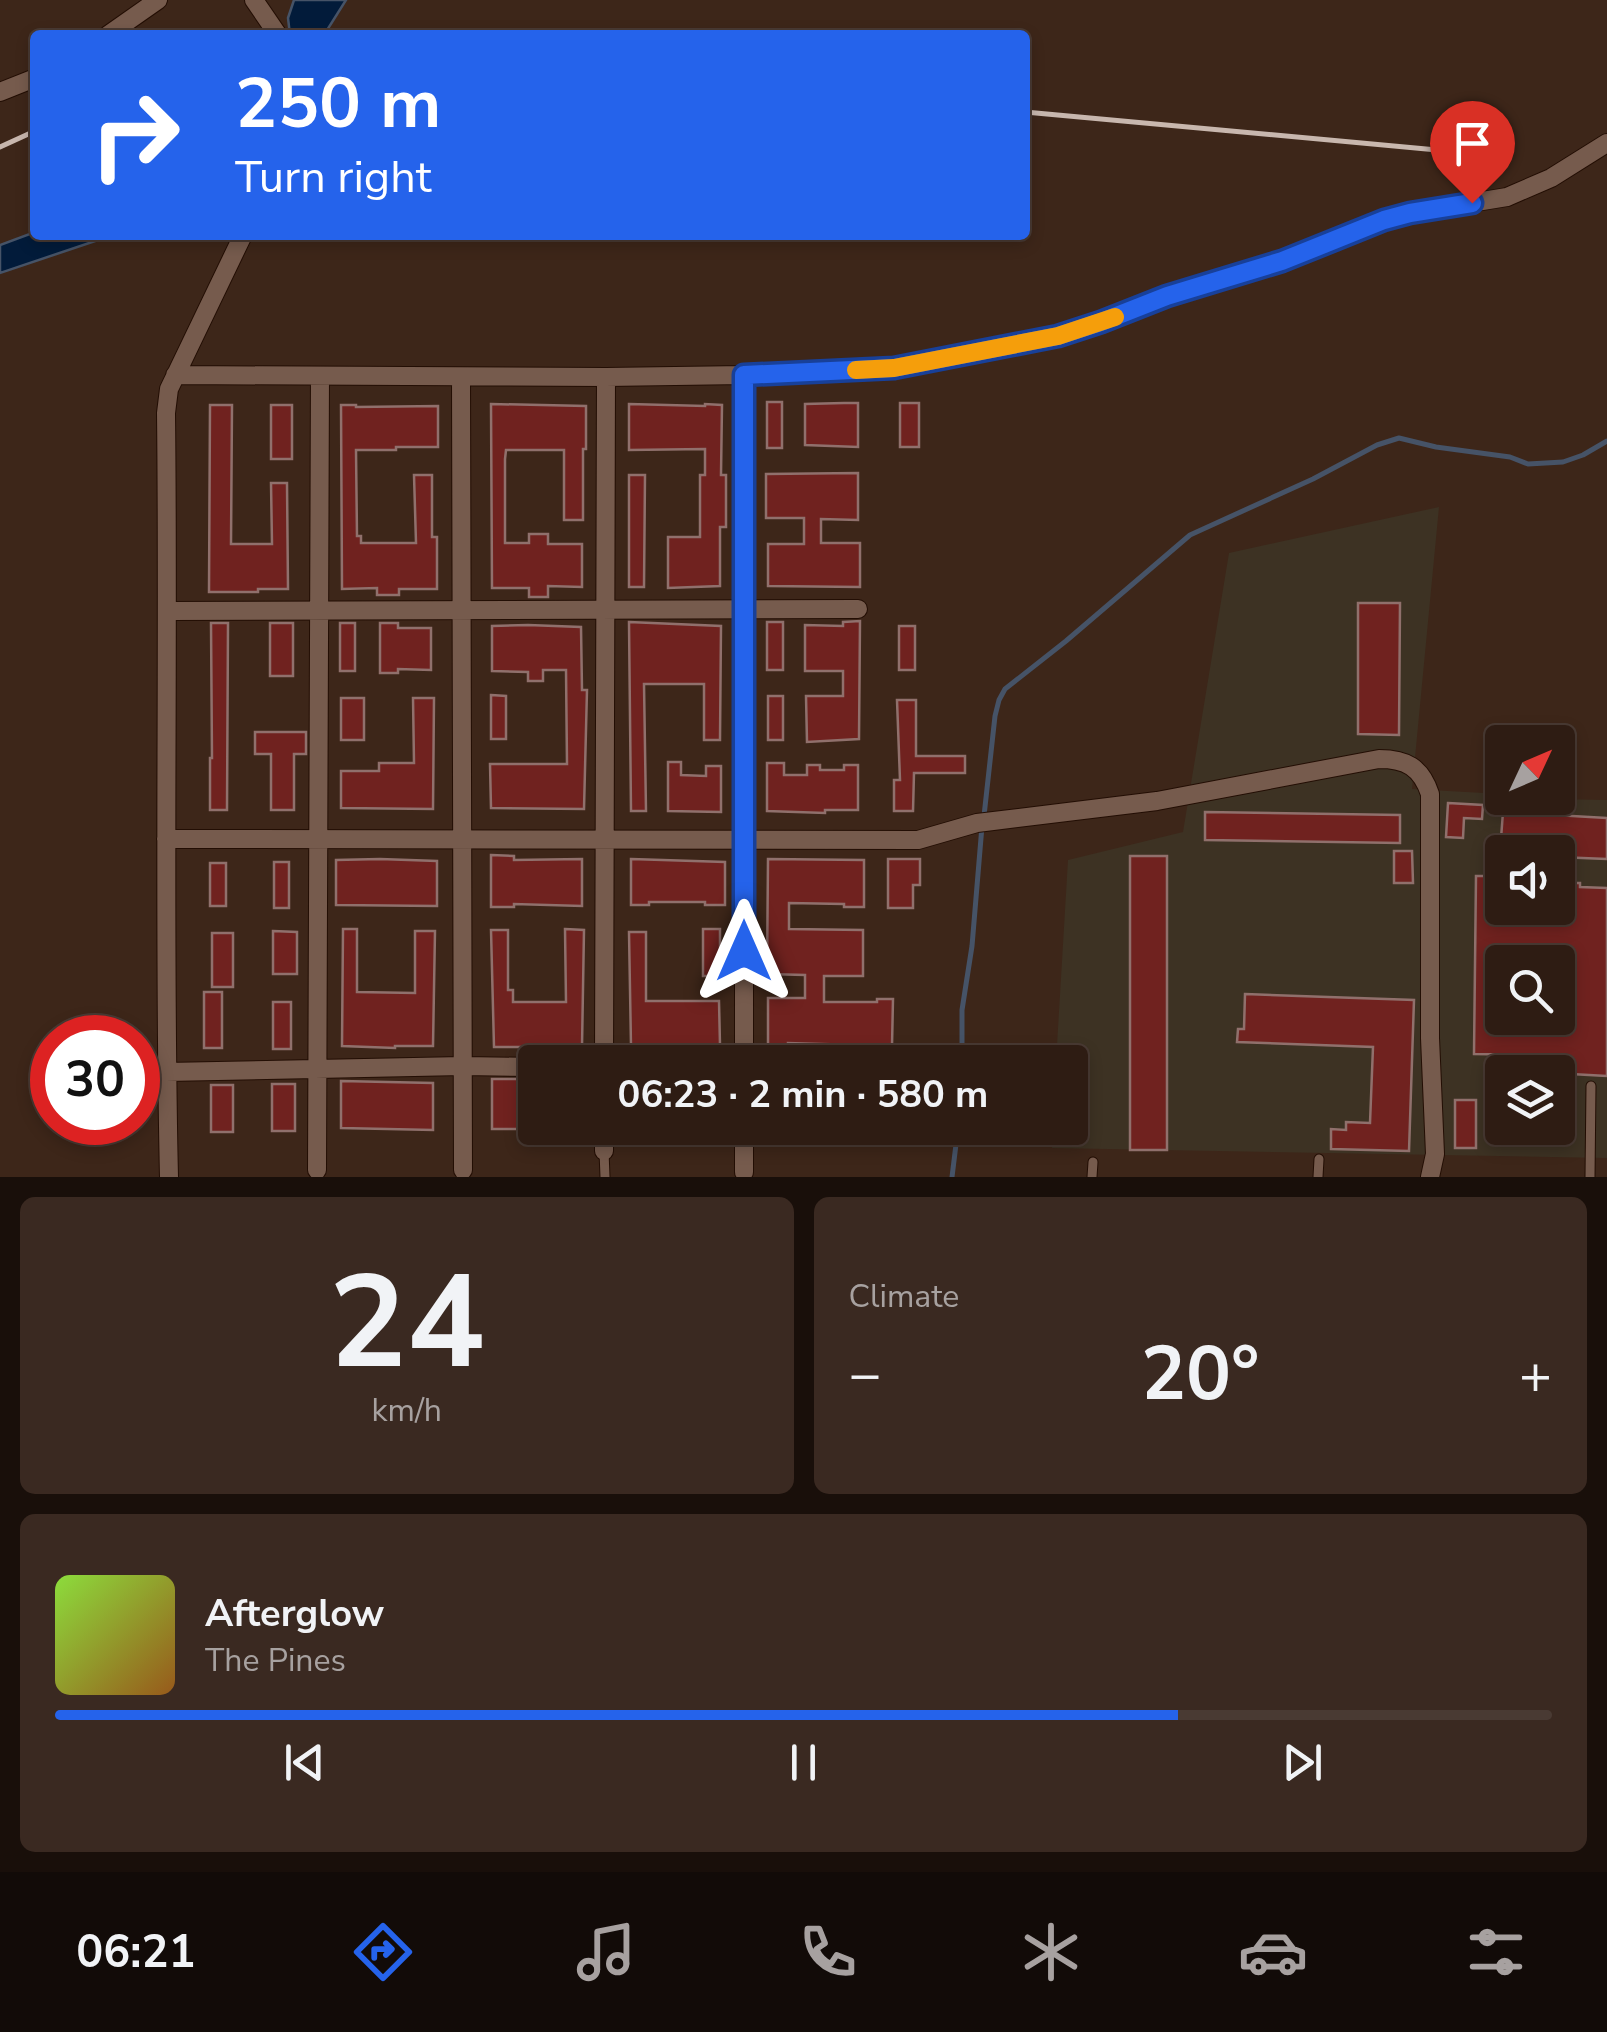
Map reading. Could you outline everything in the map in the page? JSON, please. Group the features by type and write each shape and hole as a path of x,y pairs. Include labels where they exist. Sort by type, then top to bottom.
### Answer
{"street":[{"path":"115,30 158,0"},
{"path":"254,0 275,30"},
{"path":"0,92 30,80"},
{"path":"175,375 606,377 894,368 1058,336 1167,296 1282,261 1384,220 1507,197 1551,178 1607,144"},
{"path":"169,1177 166,413 168,389 241,240"},
{"path":"744,375 744,1045"},
{"path":"317,1173 320,376"},
{"path":"461,376 463,1174"},
{"path":"604,1045 606,377"},
{"path":"168,611 858,609"},
{"path":"166,839 918,840 983,823 1157,801 1262,779 1398,759 1425,780 1430,794 1430,1038 1435,1154 1430,1174"},
{"path":"166,1072 518,1068"},
{"path":"604,1145 604,1151"},
{"path":"744,1145 744,1175"}],"lane":[{"path":"1590,1177 1591,1086"},
{"path":"604,1151 605,1174"},
{"path":"1318,1159 1318,1174"}],"shaded area":[{"path":"1439,507 1412,789 1485,793 1485,815 1575,815 1575,799 1607,800 1607,1158 1052,1148 1088,1145 1088,1045 1057,1045 1068,860 1183,832 1229,553"}],"water":[{"path":"294,0 346,0 327,30 289,30 288,18"},
{"path":"30,234 30,240 98,240 0,273 0,245"}],"building":[{"path":"767,402 782,402 782,448 767,448"},
{"path":"858,403 858,447 805,445 805,404"},
{"path":"900,403 919,403 919,447 900,447"},
{"path":"491,404 586,406 583,520 564,520 564,450 506,450 505,459 505,543 529,543 529,534 548,534 548,544 582,544 582,587 548,586 548,597 529,597 529,588 492,588"},
{"path":"629,404 722,405 721,475 726,475 726,527 720,527 720,586 668,588 668,537 700,537 700,475 705,475 705,449 629,450"},
{"path":"210,405 232,405 231,544 272,544 271,483 287,483 288,589 209,592"},
{"path":"271,405 292,405 292,459 271,459"},
{"path":"341,405 438,406 438,447 356,450 357,536 361,536 361,543 416,543 414,475 432,475 437,589 399,589 399,595 377,595 377,588 342,589"},
{"path":"858,473 858,520 821,519 821,543 860,543 860,587 768,586 768,544 804,544 804,518 766,518 766,474"},
{"path":"629,475 645,475 644,587 629,587"},
{"path":"1358,603 1400,603 1399,735 1358,734"},
{"path":"860,621 859,739 807,742 806,696 843,696 843,671 805,671 805,625 843,626 843,622"},
{"path":"629,622 721,626 720,740 704,740 704,684 644,684 646,811 631,811"},
{"path":"767,622 783,622 783,670 767,670"},
{"path":"211,623 228,623 227,810 210,810"},
{"path":"270,623 293,623 293,676 270,676"},
{"path":"340,623 355,623 355,671 340,671"},
{"path":"380,623 398,623 398,628 431,628 431,670 380,673"},
{"path":"492,626 581,627 582,690 587,690 584,809 491,808 490,764 567,764 566,670 543,670 543,681 528,681 528,672 492,671"},
{"path":"899,626 915,626 915,670 899,670"},
{"path":"491,695 506,696 506,739 491,739"},
{"path":"768,696 783,696 783,740 768,740"},
{"path":"341,698 364,698 364,740 341,740"},
{"path":"413,698 434,698 433,809 341,808 341,771 379,771 379,763 414,763"},
{"path":"897,700 916,700 916,756 965,756 965,773 914,773 913,811 894,811 894,780 900,780"},
{"path":"255,732 306,732 306,754 294,754 294,810 271,810 271,754 255,754"},
{"path":"668,762 681,762 681,775 706,776 706,766 721,766 721,812 668,811"},
{"path":"767,763 784,763 784,775 807,775 807,765 820,765 820,770 844,770 844,765 858,765 858,810 767,811"},
{"path":"1448,803 1483,805 1482,819 1464,818 1463,838 1446,837"},
{"path":"1205,812 1400,815 1400,843 1205,840"},
{"path":"1503,815 1607,818 1607,859 1575,858 1575,835 1501,835"},
{"path":"1394,851 1412,851 1413,883 1394,883"},
{"path":"491,855 514,856 514,860 582,859 582,906 491,907"},
{"path":"1130,856 1167,856 1167,1150 1130,1150"},
{"path":"631,859 725,862 725,905 631,905"},
{"path":"768,859 864,860 864,907 789,903 789,929 863,930 863,976 824,976 824,1002 893,999 892,1045 768,1045 768,998 805,998 805,975 767,974"},
{"path":"888,859 920,859 920,885 913,885 913,908 888,908"},
{"path":"336,860 437,861 437,906 336,905"},
{"path":"274,862 289,862 289,908 274,908"},
{"path":"210,863 226,863 226,906 210,906"},
{"path":"1476,876 1485,876 1485,925 1575,925 1575,883 1580,883 1580,887 1607,888 1607,1076 1575,1074 1575,1055 1474,1054"},
{"path":"343,929 357,929 357,992 415,993 415,931 435,931 433,1046 342,1046"},
{"path":"565,929 584,930 582,1045 494,1047 491,930 508,930 508,990 513,990 513,1002 566,1002"},
{"path":"703,929 720,929 720,976 703,976"},
{"path":"273,931 297,932 297,974 273,974"},
{"path":"629,932 646,932 646,1001 719,1001 720,1045 631,1045"},
{"path":"212,933 233,933 233,987 212,987"},
{"path":"204,992 222,992 222,1048 204,1048"},
{"path":"1245,994 1414,1000 1409,1151 1331,1149 1331,1129 1346,1130 1346,1122 1370,1123 1373,1047 1237,1042 1238,1029 1244,1029"},
{"path":"273,1002 291,1002 291,1049 273,1049"},
{"path":"492,1079 518,1079 518,1129 492,1129"},
{"path":"341,1081 433,1083 433,1130 341,1128"},
{"path":"272,1084 295,1084 295,1131 272,1131"},
{"path":"211,1085 233,1085 233,1132 211,1132"},
{"path":"1455,1100 1476,1100 1476,1148 1455,1148"}],"waterway":[{"path":"984,816 995,716 1005,689 1190,535 1399,438 1510,457 1528,464 1563,462 1607,441"},
{"path":"962,1045 962,1010 972,946 982,826"},
{"path":"952,1177 956,1145"}],"railway":[{"path":"1030,112 1491,155"},
{"path":"0,147 30,133"}],"slow traffic":[{"path":"856,370 894,368 1058,336 1115,317"}],"route":[{"path":"744,951 744,375 894,368 1058,336 1167,296 1282,261 1384,220 1472,203"}]}
